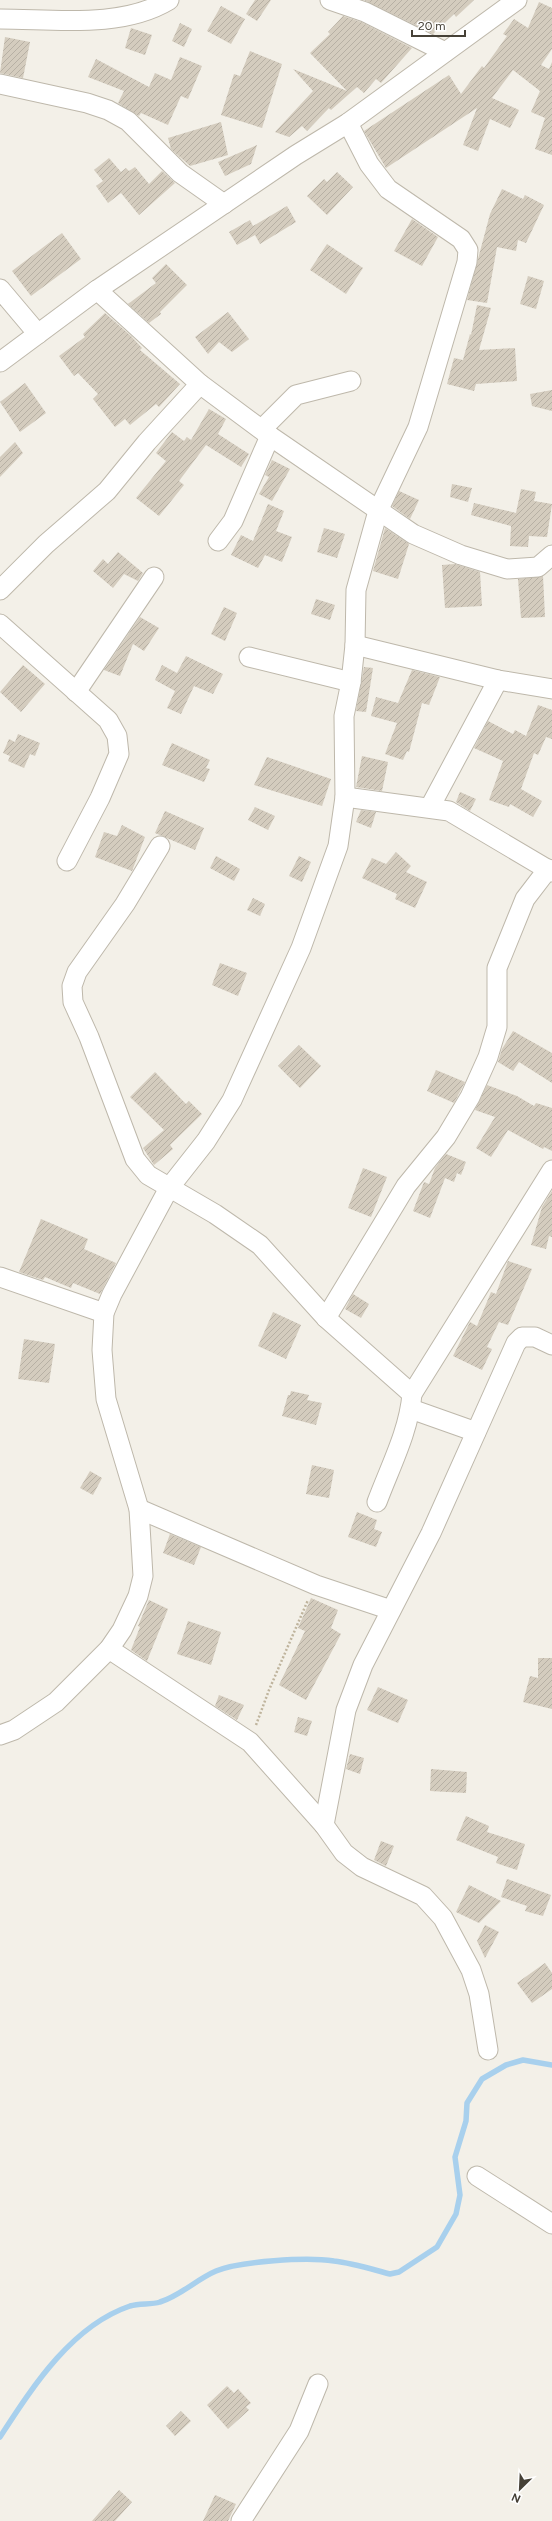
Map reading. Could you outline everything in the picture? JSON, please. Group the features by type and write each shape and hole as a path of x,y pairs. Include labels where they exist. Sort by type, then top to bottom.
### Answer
{"street":[{"path":"0,19 103,19 133,16 169,0"},
{"path":"330,0 365,12 445,52"},
{"path":"0,362 97,290 224,204 348,123 518,0"},
{"path":"0,84 87,103 108,110 128,121 180,173 224,204"},
{"path":"0,1735 14,1730 56,1702 109,1649 122,1630 138,1596 143,1576 139,1509 106,1399 102,1350 104,1313 112,1294 169,1188 206,1141 232,1100 301,948 338,846 345,797 344,716 352,682 355,645 356,590 378,511 418,427 468,250 461,239 388,189 369,164 348,123"},
{"path":"0,289 38,334"},
{"path":"97,290 200,384 378,511 413,534 461,555 507,569 538,567 552,555"},
{"path":"218,540 233,520 266,432 296,395 351,381"},
{"path":"0,590 46,544 106,491 147,442 200,384"},
{"path":"76,692 154,577"},
{"path":"0,624 108,720 118,736 119,754 100,798 67,861"},
{"path":"355,645 498,680 552,689"},
{"path":"249,657 352,682"},
{"path":"430,807 498,680"},
{"path":"326,1318 406,1186 446,1137 470,1097 488,1057 497,1027 497,968 525,899 550,870 468,820 449,811 430,807 345,797"},
{"path":"160,846 126,904 78,972 72,986 73,1002 89,1037 135,1159 148,1175 216,1214 260,1246 326,1318 412,1402 476,1432"},
{"path":"378,1502 412,1402 552,1170"},
{"path":"0,1277 104,1313"},
{"path":"324,1825 346,1710 363,1665 431,1533 516,1343 522,1337 535,1337 552,1345"},
{"path":"139,1509 316,1585 391,1610"},
{"path":"109,1649 250,1742 324,1825 344,1853 362,1867 423,1896 443,1918 471,1970 479,1994 488,2050"},
{"path":"477,2176 552,2224"},
{"path":"241,2521 300,2431 318,2384"}],"path":[{"path":"250,1742 269,1690 316,1585"}],"building":[{"path":"255,0 271,0 257,21 246,14"},
{"path":"364,0 474,0 456,17 454,14 433,34"},
{"path":"539,2 552,8 552,49 541,65 549,69 552,62 552,155 535,149 545,118 531,112 540,91 513,70 492,98 519,110 510,128 490,119 478,151 463,145 477,108 386,168 364,131 449,75 461,94 482,66 484,68 507,36 503,34 514,19 528,28"},
{"path":"221,6 245,19 231,44 207,31"},
{"path":"343,16 361,22 412,48 381,83 376,79 364,93 357,87 331,110 329,108 307,131 302,126 289,137 275,132 313,91 293,69 347,91 310,53 330,34 328,32"},
{"path":"180,23 192,29 184,47 172,41"},
{"path":"131,28 152,35 145,55 125,48"},
{"path":"5,37 30,42 23,78 0,73"},
{"path":"250,51 282,64 262,128 221,115 234,74 240,76"},
{"path":"180,57 202,66 188,99 181,96 168,125 141,113 139,116 118,103 124,91 88,77 96,59 149,87 155,73 171,80"},
{"path":"221,122 228,155 190,166 171,149 168,138"},
{"path":"257,145 251,164 225,176 218,162"},
{"path":"109,158 121,172 126,168 129,171 135,167 149,184 162,171 175,183 139,215 121,193 108,203 96,186 103,181 94,170"},
{"path":"337,172 353,187 327,215 307,196 324,179 327,182"},
{"path":"502,189 523,199 525,195 544,205 526,243 518,240 516,251 497,247 487,303 467,300 490,214"},
{"path":"287,206 296,222 260,244 255,235 237,245 229,232 250,220 253,226"},
{"path":"412,219 438,237 422,266 394,251"},
{"path":"62,233 81,259 31,296 12,271"},
{"path":"327,244 363,268 346,294 310,270"},
{"path":"166,264 187,285 160,312 161,314 149,323 128,304 156,283 152,278"},
{"path":"528,276 544,281 536,309 520,304"},
{"path":"477,305 491,308 479,350 515,348 517,381 476,384 474,391 447,384 454,358 463,360 470,334 471,335"},
{"path":"228,312 249,339 232,352 219,342 208,354 195,337"},
{"path":"105,313 131,336 142,348 140,350 180,384 159,407 156,404 130,425 125,419 115,427 93,399 98,394 78,373 74,376 59,356 85,337 83,334"},
{"path":"25,383 46,413 20,432 0,402"},
{"path":"552,390 552,411 532,406 530,394"},
{"path":"209,409 226,419 218,434 249,454 241,467 206,445 179,481 184,485 159,516 136,498 166,461 156,453 172,432 184,441 187,437 191,440"},
{"path":"15,442 23,453 0,477 0,457"},
{"path":"272,460 290,469 272,501 259,494 269,477 265,475"},
{"path":"452,484 472,488 468,502 450,497"},
{"path":"521,489 536,492 534,501 552,504 547,537 529,536 528,547 510,546 511,526 471,515 474,503 516,513"},
{"path":"399,491 419,500 410,519 392,506"},
{"path":"268,504 284,511 276,531 292,537 282,562 265,555 258,568 231,555 241,535 253,541"},
{"path":"324,528 345,534 337,558 317,552"},
{"path":"385,528 409,544 398,579 373,571"},
{"path":"118,552 143,573 138,581 124,574 113,588 93,571 103,559 108,564"},
{"path":"455,564 480,572 482,606 445,608 442,565"},
{"path":"543,576 545,617 521,618 518,579"},
{"path":"316,599 335,605 330,620 311,614"},
{"path":"224,607 237,613 225,641 211,634"},
{"path":"140,617 159,628 144,651 133,644 120,676 104,670"},
{"path":"186,656 223,674 213,694 194,686 181,714 167,708 175,691 155,680 162,665 177,673"},
{"path":"23,665 45,684 21,712 0,692"},
{"path":"364,667 373,668 366,712 356,711"},
{"path":"412,670 440,677 429,705 422,703 409,752 407,751 403,760 385,754 397,723 371,716 376,697 398,703"},
{"path":"538,705 552,710 552,739 546,737 538,755 534,753 521,789 542,801 533,817 510,804 509,807 489,800 503,761 474,748 488,721 513,734 515,730 526,736"},
{"path":"18,734 40,743 35,756 30,754 24,768 8,761 10,756 3,753 9,739 15,742"},
{"path":"172,743 210,760 206,768 210,769 204,782 162,765"},
{"path":"362,756 388,762 382,791 356,787"},
{"path":"267,757 331,779 322,806 254,785"},
{"path":"460,792 476,799 470,811 456,802"},
{"path":"255,807 275,816 268,830 248,820"},
{"path":"361,810 376,812 371,828 356,822"},
{"path":"165,811 204,828 195,850 155,833"},
{"path":"122,825 145,837 132,871 95,857 104,832 117,836"},
{"path":"396,852 411,866 406,872 427,882 415,908 395,899 397,894 362,878 372,858 386,864"},
{"path":"216,856 240,869 234,881 210,868"},
{"path":"299,856 311,862 302,882 289,876"},
{"path":"253,898 265,904 260,916 247,910"},
{"path":"220,963 247,973 238,996 212,985"},
{"path":"513,1031 552,1053 552,1083 519,1062 513,1071 498,1062 502,1049"},
{"path":"299,1045 321,1066 300,1088 278,1066"},
{"path":"436,1070 465,1082 454,1103 427,1091"},
{"path":"155,1072 186,1104 189,1101 202,1114 170,1145 173,1149 154,1165 143,1148 164,1130 130,1097"},
{"path":"487,1085 517,1096 534,1106 536,1103 552,1108 552,1151 544,1147 543,1149 508,1130 491,1157 476,1148 495,1117 475,1110"},
{"path":"446,1154 466,1162 461,1175 457,1173 454,1182 445,1178 430,1218 413,1211 424,1182 429,1184 435,1168"},
{"path":"363,1168 387,1177 371,1217 348,1208"},
{"path":"552,1191 552,1237 549,1236 546,1249 531,1245 542,1207"},
{"path":"41,1219 88,1239 84,1249 116,1263 100,1294 73,1283 71,1288 45,1277 43,1280 19,1272"},
{"path":"508,1261 532,1269 508,1325 499,1322 487,1347 492,1349 482,1370 453,1356 470,1322 477,1326 491,1292 496,1294"},
{"path":"353,1294 369,1304 361,1318 345,1309"},
{"path":"273,1312 301,1325 286,1359 258,1346"},
{"path":"24,1339 55,1344 49,1383 18,1379"},
{"path":"291,1391 309,1395 307,1400 322,1403 316,1425 282,1416 288,1395 290,1395"},
{"path":"312,1465 334,1470 329,1498 306,1494"},
{"path":"90,1471 102,1478 93,1495 80,1488"},
{"path":"357,1512 377,1520 374,1529 382,1532 376,1547 348,1537"},
{"path":"170,1534 201,1547 194,1565 163,1553"},
{"path":"311,1598 338,1610 331,1628 341,1634 306,1700 279,1685 305,1631 298,1628"},
{"path":"149,1600 168,1609 147,1661 131,1650 140,1627 138,1626"},
{"path":"188,1621 221,1632 211,1665 177,1654"},
{"path":"538,1658 552,1658 552,1709 523,1702 530,1676 538,1678"},
{"path":"378,1687 408,1700 398,1723 367,1710"},
{"path":"219,1695 244,1705 237,1720 215,1706"},
{"path":"298,1717 312,1721 307,1736 294,1732"},
{"path":"350,1754 364,1758 360,1774 346,1769"},
{"path":"431,1769 467,1772 466,1793 430,1791"},
{"path":"466,1816 489,1826 487,1832 525,1844 517,1870 496,1863 498,1857 456,1840"},
{"path":"381,1841 394,1846 386,1866 374,1860"},
{"path":"507,1879 551,1895 543,1916 525,1911 527,1906 501,1897"},
{"path":"469,1885 501,1901 479,1923 456,1912"},
{"path":"485,1925 499,1932 485,1958 477,1941"},
{"path":"545,1963 552,1973 552,1989 532,2003 517,1983"},
{"path":"227,2386 234,2393 238,2389 251,2403 246,2407 249,2410 228,2429 207,2405"},
{"path":"181,2411 191,2421 175,2436 166,2426"},
{"path":"119,2490 132,2502 115,2521 92,2521"},
{"path":"215,2495 236,2504 228,2521 203,2521"}],"waterway":[{"path":"0,2437 40,2379 71,2343 89,2328 109,2315 130,2306 157,2303 181,2292 202,2278 216,2271 241,2265 257,2262 308,2259 348,2263 390,2274 399,2272 437,2247 456,2214 460,2195 455,2157 466,2121 467,2103 482,2079 506,2065 523,2060 552,2065"}]}
